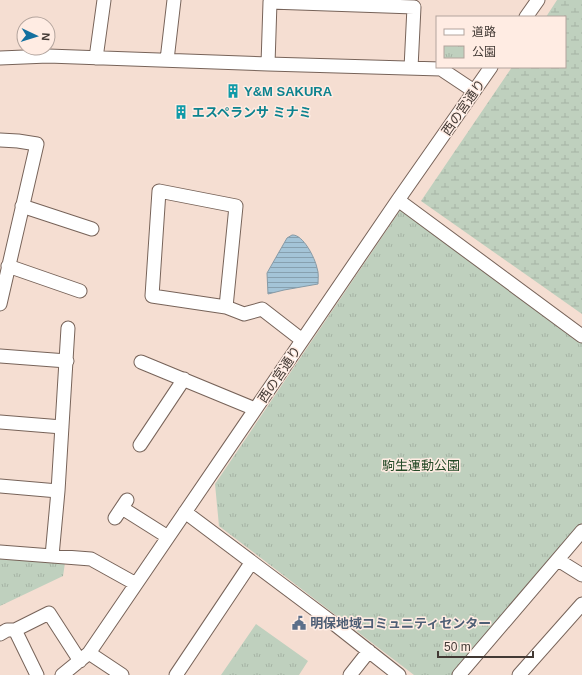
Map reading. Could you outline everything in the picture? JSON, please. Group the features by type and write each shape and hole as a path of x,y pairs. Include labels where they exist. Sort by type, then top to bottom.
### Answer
{"street":[{"path":"96,58 104,0"},
{"path":"167,60 174,0"},
{"path":"527,16 538,0"},
{"path":"268,64 270,2 414,7 411,68"},
{"path":"0,58 48,56 441,69 474,91"},
{"name":"西の宮通り","path":"62,675 85,657 398,200 490,68"},
{"path":"0,140 37,144 0,304"},
{"path":"226,307 236,206 159,191 152,296 226,307 244,314 262,309 302,340"},
{"path":"398,200 582,336"},
{"path":"22,206 92,229"},
{"path":"8,266 80,292"},
{"path":"52,556 58,491 68,328"},
{"path":"0,356 67,362"},
{"path":"141,362 255,409"},
{"path":"140,445 184,379"},
{"path":"0,422 62,427"},
{"path":"0,486 58,491"},
{"path":"121,509 168,537"},
{"path":"185,512 399,675"},
{"path":"465,673 582,531"},
{"path":"0,552 91,559 136,584"},
{"path":"558,560 582,575"},
{"path":"176,675 251,563"},
{"path":"519,675 582,604"},
{"path":"0,634 7,630 15,630 49,613 85,657 122,675"},
{"path":"15,630 37,675"},
{"path":"350,675 369,651"}],"green space":[{"path":"557,0 582,0 582,314 421,201 511,68 566,68 566,16 547,16"},
{"name":"駒生運動公園","path":"401,209 582,340 582,523 452,675 414,675 219,526 215,484"},
{"path":"0,559 65,563 63,576 0,606"},
{"path":"256,624 308,661 299,675 221,675"}],"water":[{"path":"292,235 300,238 308,247 318,270 318,284 268,294 267,273 287,238"}],"place":[{"name":"Y&M SAKURA","path":"233,91"},
{"name":"エスペランサ ミナミ","path":"181,112"},
{"name":"明保地域コミュニティセンター","path":"299,623"}]}
